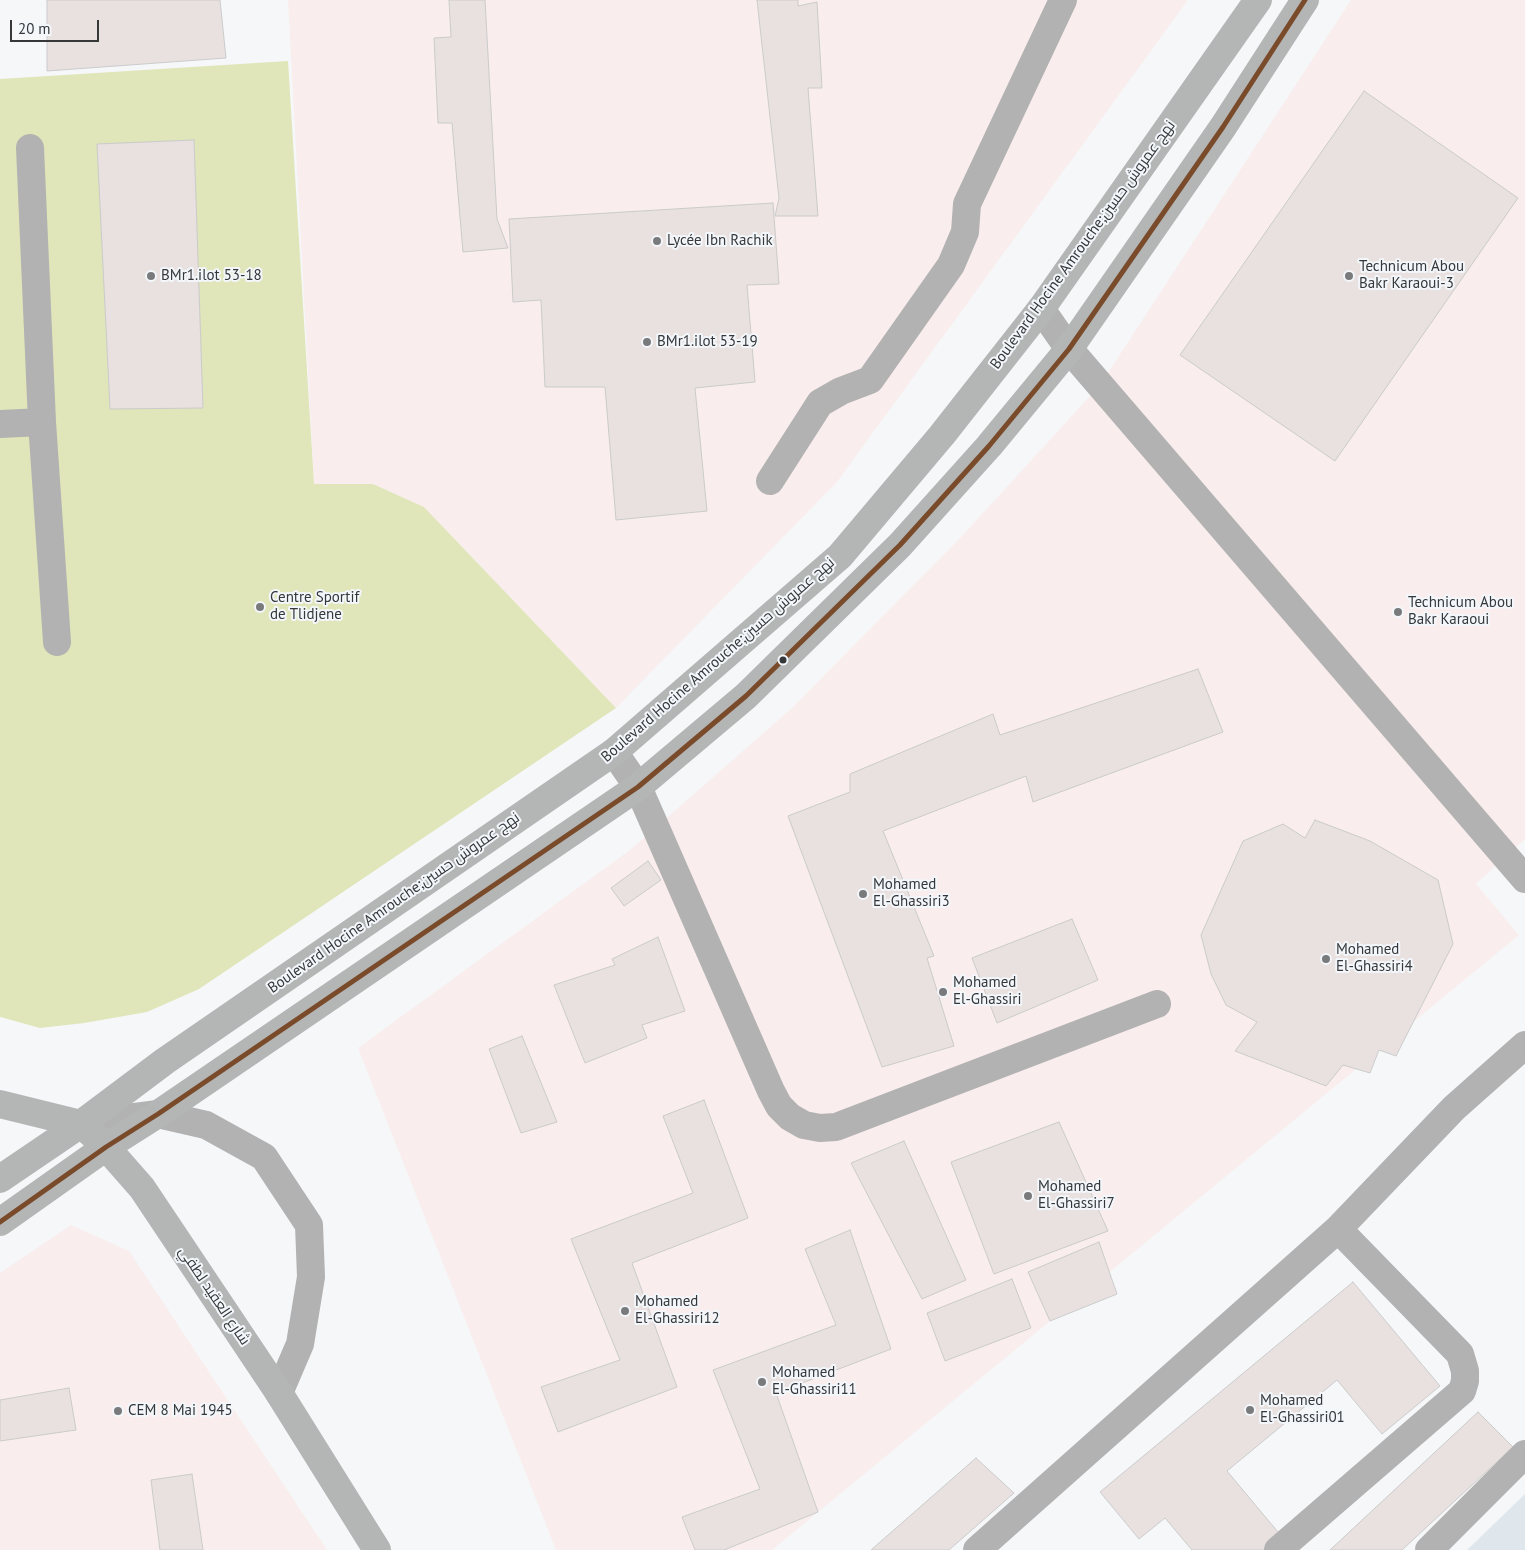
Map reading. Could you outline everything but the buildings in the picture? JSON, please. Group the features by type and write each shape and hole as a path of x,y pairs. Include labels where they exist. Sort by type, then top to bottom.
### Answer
{"main road":[{"name":"Boulevard Hocine Amrouche;نهج عمروش حسين","path":"0,1179 81,1124 164,1061 614,752 840,556 942,435 1041,309 1258,0"},
{"path":"0,1222 106,1147 158,1114 638,787 746,696 900,545 989,446 1069,349 1223,127 1306,0"},
{"name":"شارع العقيد لطفي","path":"0,1104 81,1124 106,1147 142,1188 280,1393 377,1550"}],"street":[{"path":"770,481 820,403 841,391 870,380 951,265 965,232 967,204 1063,0"},
{"path":"30,148 42,422 57,642"},
{"path":"1041,309 1069,349 1525,879"},
{"path":"0,424 42,422"},
{"path":"614,752 638,787 771,1091 779,1106 790,1117 804,1125 820,1128 836,1127 1157,1004"},
{"path":"977,1550 1338,1229 1454,1108 1525,1046"},
{"path":"81,1124 158,1114 206,1125 264,1157 309,1225 311,1277 300,1344 280,1393"},
{"path":"1278,1550 1462,1391 1465,1381 1465,1372 1460,1354 1338,1229"},
{"path":"1429,1550 1525,1454"}],"shaded area":[{"name":"Lycée Ibn Rachik","path":"288,0 1188,0 837,482 616,708 424,507 373,484 314,484"},
{"name":"Mohamed El-Ghassiri","path":"1351,0 1525,0 1525,839 1476,884 1519,935 772,1550 556,1550 358,1048 630,850 792,708 962,536 1100,385"},
{"name":"CEM 8 Mai 1945","path":"71,1225 129,1251 327,1550 0,1550 0,1273"},
{"path":"1525,1494 1525,1550 1467,1550"}],"green space":[{"name":"Centre Sportif de Tlidjene","path":"288,61 314,484 373,484 424,507 616,708 199,989 147,1012 84,1023 40,1028 0,1017 0,79"}],"transit line":[{"path":"0,1222 106,1147 158,1114 638,787 746,696 900,545 989,446 1069,349 1223,127 1305,0"}],"place":[{"name":"Lycée Ibn Rachik","path":"657,241"},
{"name":"BMr1.ilot 53-18","path":"151,276"},
{"name":"Technicum Abou Bakr Karaoui-3","path":"1349,276"},
{"name":"BMr1.ilot 53-19","path":"647,342"},
{"name":"Centre Sportif de Tlidjene","path":"260,607"},
{"name":"Technicum Abou Bakr Karaoui","path":"1398,612"},
{"name":"Mohamed El-Ghassiri3","path":"863,894"},
{"name":"Mohamed El-Ghassiri4","path":"1326,959"},
{"name":"Mohamed El-Ghassiri","path":"943,992"},
{"name":"Mohamed El-Ghassiri7","path":"1028,1196"},
{"name":"Mohamed El-Ghassiri12","path":"625,1311"},
{"name":"Mohamed El-Ghassiri11","path":"762,1382"},
{"name":"Mohamed El-Ghassiri01","path":"1250,1410"},
{"name":"CEM 8 Mai 1945","path":"118,1411"}]}
